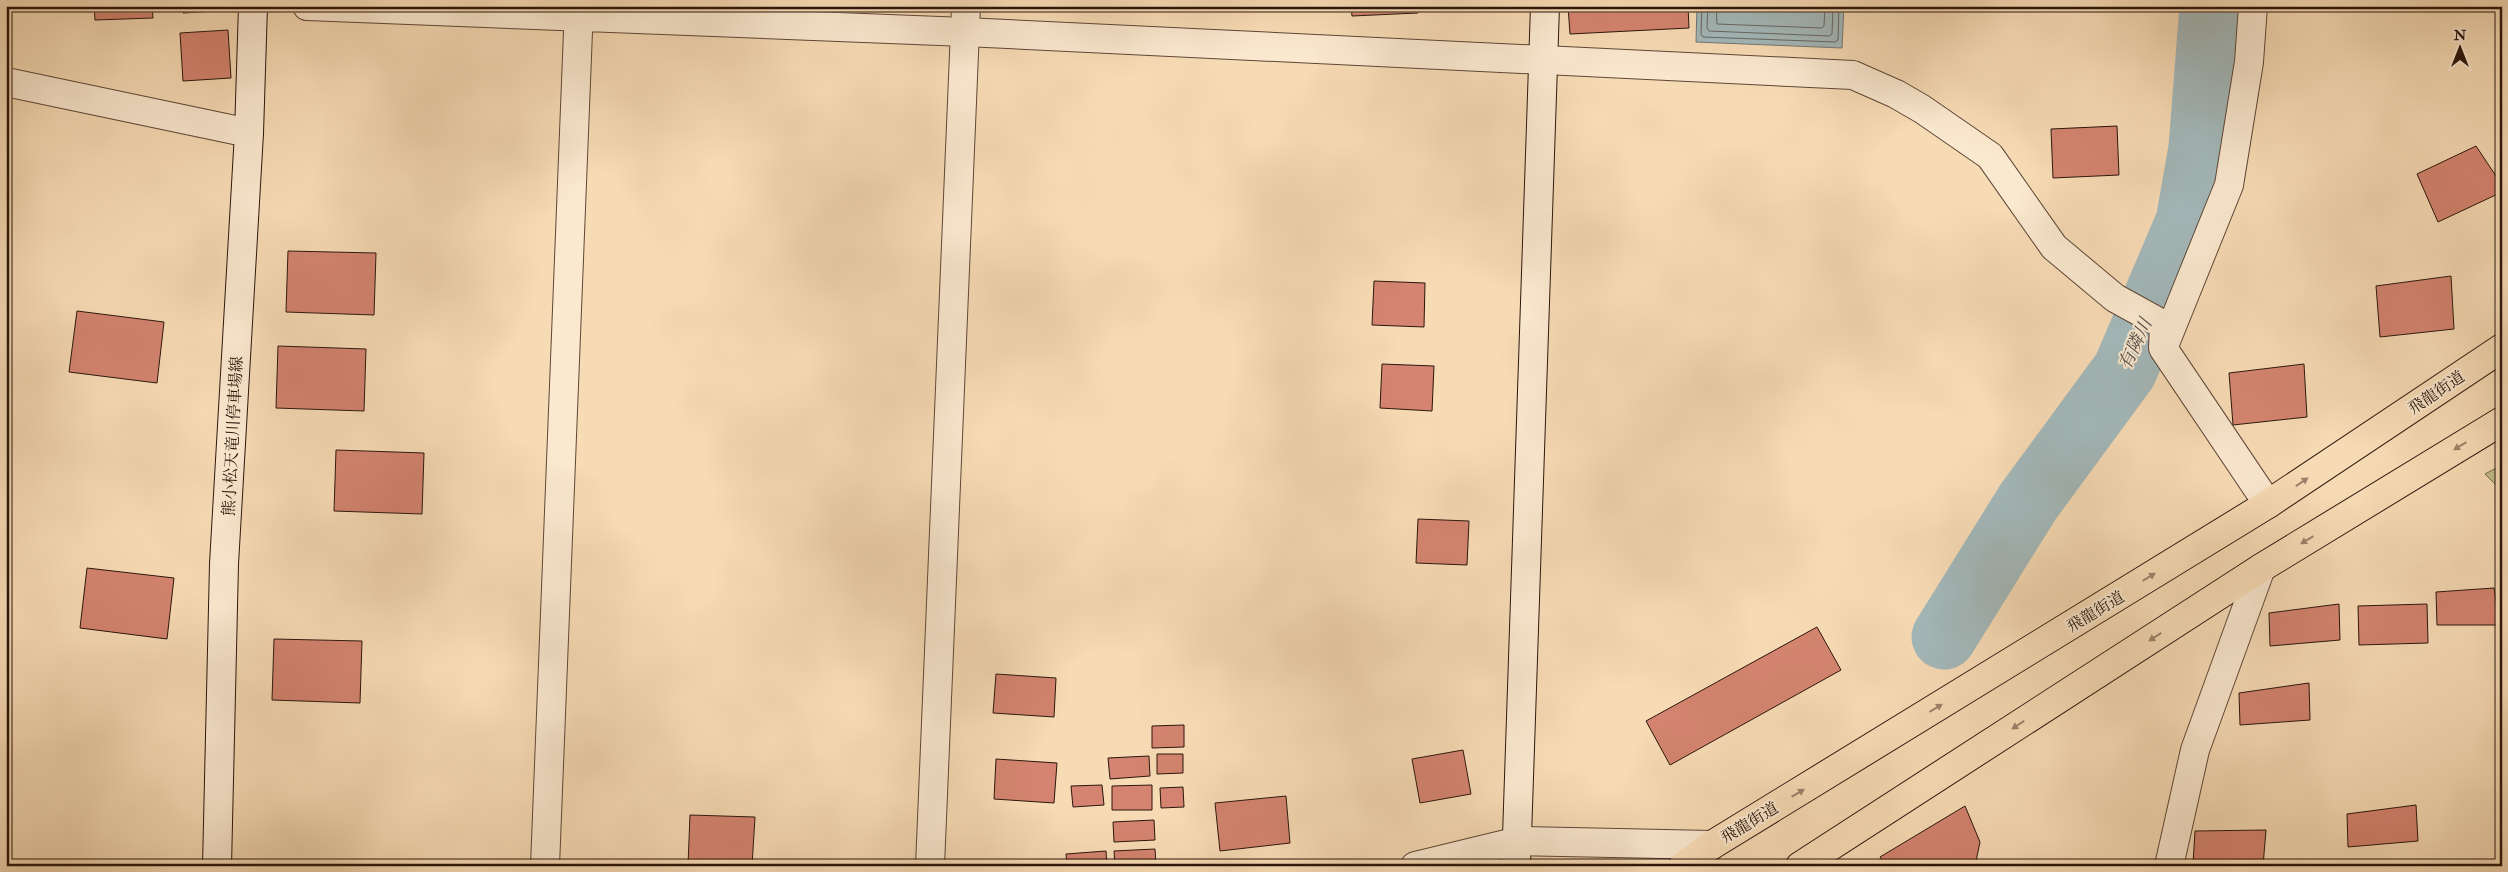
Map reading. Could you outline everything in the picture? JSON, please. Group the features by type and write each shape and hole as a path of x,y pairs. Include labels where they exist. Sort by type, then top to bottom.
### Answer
{"highway":[{"name":"飛龍街道","path":"1683,866 1712,845 2268,504 2502,348"},
{"path":"1800,866 2261,568 2502,421"}],"street":[{"name":"熊小松天竜川停車場線","path":"218,866 224,564 249,133 253,6"},
{"path":"307,6 965,19 1543,58 1853,75 1905,99 1990,156 2054,247 2164,336 2268,504"},
{"path":"1517,853 1545,6"},
{"path":"2164,336 2229,185 2249,62 2253,6"},
{"path":"545,866 579,11"},
{"path":"930,866 965,19"},
{"path":"6,82 249,133"},
{"path":"2169,866 2195,750 2261,568"},
{"path":"1415,866 1517,853 1712,845"}],"shaded area":[{"path":"2502,465 2502,491 2485,474"}],"water":[{"path":"1697,6 1844,6 1842,48 1696,42"}],"building":[{"path":"94,6 152,6 153,18 95,20"},
{"path":"183,6 231,6 231,10 183,13"},
{"path":"1351,6 1418,6 1418,13 1352,16"},
{"path":"1568,6 1688,6 1689,28 1570,34"},
{"path":"228,30 231,78 183,81 180,33"},
{"path":"2117,126 2119,175 2053,178 2051,129"},
{"path":"2476,146 2502,185 2502,192 2438,222 2417,174"},
{"path":"288,251 376,253 374,315 286,312"},
{"path":"2451,276 2454,329 2380,337 2376,286"},
{"path":"1374,281 1425,283 1424,327 1372,325"},
{"path":"77,311 164,322 157,383 69,372"},
{"path":"278,346 366,349 364,411 276,408"},
{"path":"1382,364 1434,366 1432,411 1380,408"},
{"path":"2304,364 2307,417 2233,425 2229,373"},
{"path":"336,450 424,453 422,514 334,511"},
{"path":"1418,519 1469,521 1467,565 1416,563"},
{"path":"87,568 174,578 167,639 80,628"},
{"path":"2494,588 2500,625 2437,625 2436,592"},
{"path":"2339,604 2340,640 2270,646 2269,613"},
{"path":"2427,604 2428,643 2359,645 2358,606"},
{"path":"1817,627 1841,670 1670,765 1646,721"},
{"path":"274,639 362,641 360,703 272,700"},
{"path":"996,674 1056,678 1054,717 993,713"},
{"path":"2309,683 2310,720 2240,725 2239,693"},
{"path":"1184,725 1184,747 1152,748 1152,726"},
{"path":"1463,750 1471,794 1420,803 1412,759"},
{"path":"1157,754 1183,754 1183,773 1157,774"},
{"path":"1149,756 1150,776 1110,779 1108,758"},
{"path":"996,759 1057,763 1054,803 994,799"},
{"path":"1102,785 1104,805 1073,807 1071,786"},
{"path":"1152,785 1152,810 1112,810 1112,786"},
{"path":"1183,787 1184,807 1161,808 1160,788"},
{"path":"1286,796 1290,843 1220,851 1215,803"},
{"path":"2416,805 2418,841 2348,847 2347,814"},
{"path":"1965,806 1980,842 1975,866 1886,866 1880,857"},
{"path":"690,815 755,817 752,866 688,865"},
{"path":"1154,820 1155,840 1114,842 1113,822"},
{"path":"2266,830 2263,866 2193,864 2195,831"},
{"path":"1155,849 1156,866 1115,866 1114,851"},
{"path":"1106,851 1107,866 1067,866 1066,854"}],"waterway":[{"name":"有隣川","path":"1944,637 2028,502 2125,370 2188,222 2201,148 2212,6"}]}
